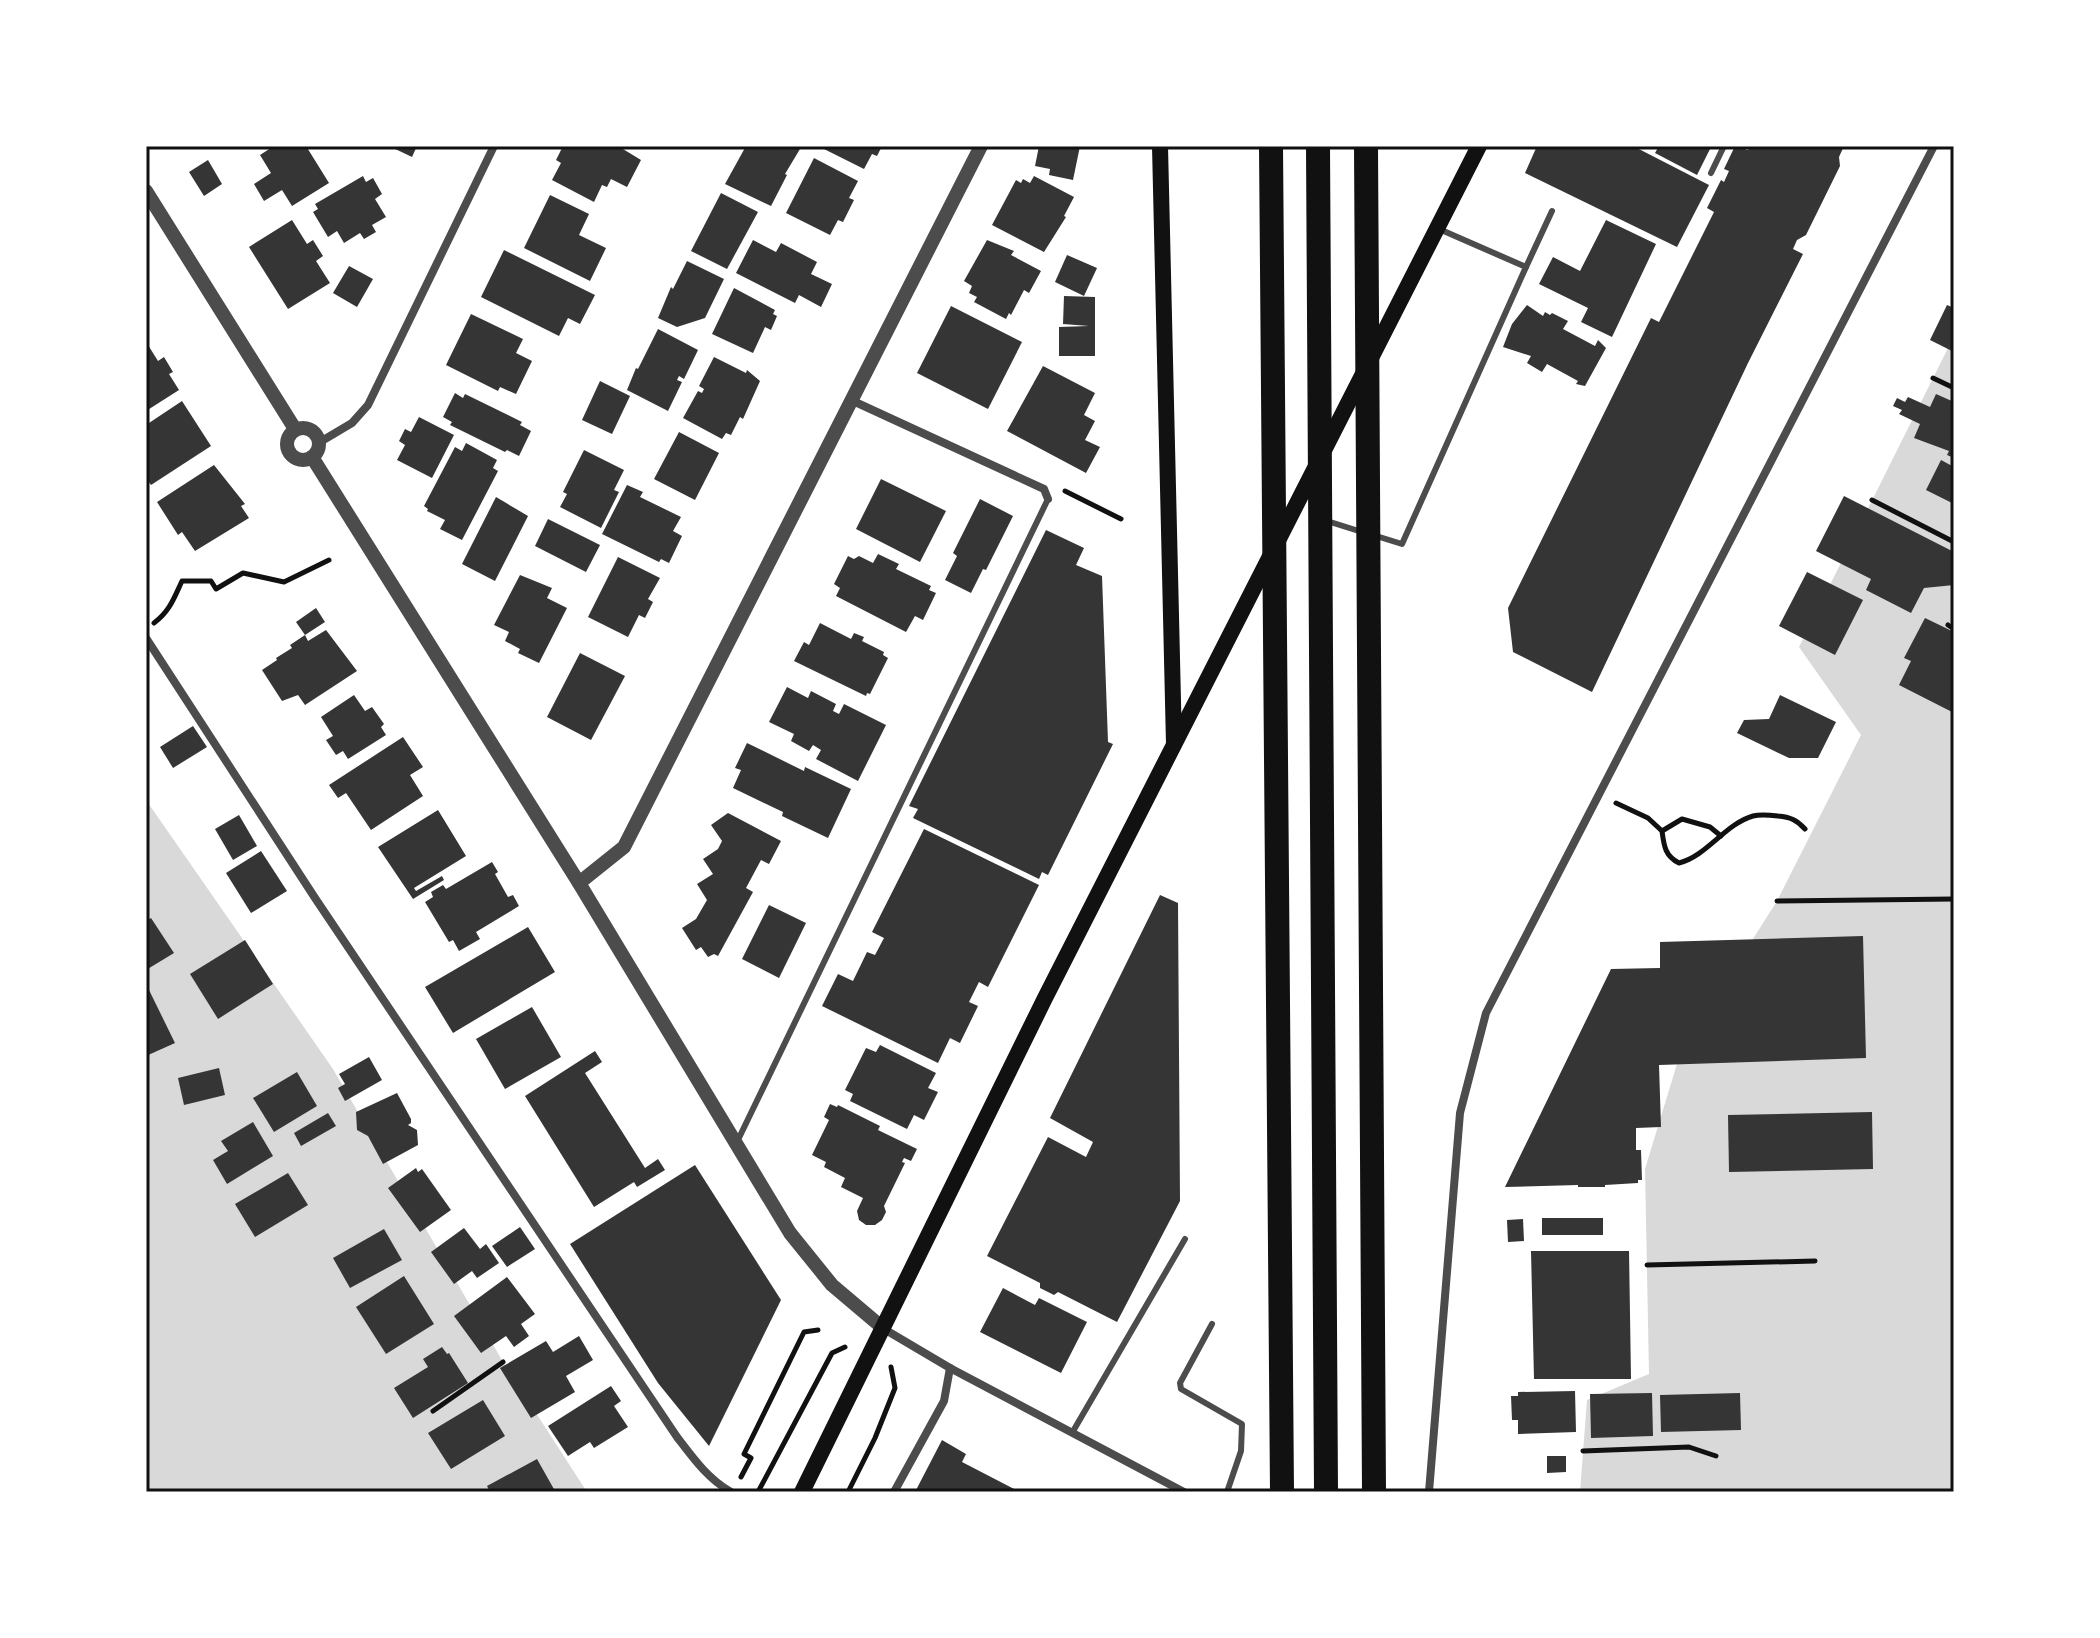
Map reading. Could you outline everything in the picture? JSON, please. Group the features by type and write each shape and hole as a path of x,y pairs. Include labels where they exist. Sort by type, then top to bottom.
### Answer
{"highway":[{"path":"1271,146 1282,1492"},
{"path":"1318,146 1326,1492"},
{"path":"1366,146 1374,1492"}],"main road":[{"path":"1160,146 1174,746"},
{"path":"802,1492 1045,998 1479,146"}],"street":[{"path":"295,429 287,443 290,454 299,460 312,457 318,452 320,442 352,423 368,405 494,146"},
{"path":"579,883 624,847 981,146"},
{"path":"1429,1492 1460,1113 1486,1013 1934,146"},
{"path":"146,191 295,429"},
{"path":"853,401 1044,489 1048,499"},
{"path":"295,429 311,430 320,442"},
{"path":"312,457 810,1260 832,1285 884,1329 950,1368 1184,1492"},
{"path":"146,638 315,898 677,1437 704,1471 731,1492"},
{"path":"894,1492 944,1401 950,1368"}],"lane":[{"path":"1711,173 1724,146"},
{"path":"1293,511 1402,544 1552,211"},
{"path":"1438,228 1526,267"},
{"path":"737,1142 1048,499"},
{"path":"1072,1433 1185,1239"},
{"path":"1212,1324 1180,1383 1181,1389 1242,1424 1241,1451 1227,1492"}],"path":[{"path":"1933,378 1954,388"},
{"path":"1064,491 1121,519"},
{"path":"1872,500 1954,542"},
{"path":"166,614 177,597 182,581 211,581 216,589 243,573 284,582 329,560"},
{"path":"1598,795 1648,818 1662,831 1670,858 1679,863 1690,860 1753,816 1787,817 1798,821 1805,829"},
{"path":"1662,831 1682,819 1710,827 1721,836"},
{"path":"1777,901 1954,899"},
{"path":"1647,1265 1815,1261"},
{"path":"848,1492 895,1388 884,1329"},
{"path":"740,1479 751,1458 744,1454 804,1332 818,1330"},
{"path":"433,1411 503,1362"},
{"path":"758,1492 802,1404"},
{"path":"1583,1451 1689,1447 1716,1456"}],"shaded area":[{"path":"1954,336 1954,1492 1580,1492 1587,1400 1649,1374 1645,1169 1680,1054 1777,901 1861,735 1799,647"},
{"path":"146,800 333,1069 503,1362 587,1492 146,1492"}],"building":[{"path":"274,146 306,146 329,183 292,206 282,190 264,201 254,184 271,173 260,155"},
{"path":"389,146 417,146 412,157"},
{"path":"563,146 618,146 641,160 627,187 611,179 607,187 602,185 594,202 552,180 561,163 556,160"},
{"path":"746,146 794,146 800,149 771,206 725,184"},
{"path":"818,146 882,146 877,156 872,154 864,169"},
{"path":"1039,146 1080,146 1073,180 1049,175 1050,169 1035,166"},
{"path":"1537,146 1633,146 1709,185 1677,247 1525,173"},
{"path":"1659,146 1704,146 1710,149 1697,175 1655,153"},
{"path":"1735,146 1748,150 1750,146 1844,146 1839,157 1840,166 1806,235 1797,240 1793,249 1803,254 1592,692 1513,652 1508,608 1651,318 1659,322 1714,212 1707,208 1729,171 1724,169"},
{"path":"814,158 858,181 849,198 854,200 843,222 838,220 830,235 786,213"},
{"path":"208,160 222,184 204,196 189,172"},
{"path":"363,176 366,182 373,178 382,194 375,199 386,217 372,225 376,232 364,239 360,233 344,243 337,231 328,237 313,212 318,209 315,204"},
{"path":"1034,176 1074,197 1066,217 1044,252 992,225 1016,180 1021,183 1023,179 1030,183"},
{"path":"721,193 758,212 727,269 691,251"},
{"path":"550,195 589,214 579,235 606,248 590,281 524,248"},
{"path":"292,220 307,244 313,240 323,256 316,261 330,283 288,309 249,247"},
{"path":"1606,220 1656,244 1612,337 1581,322 1588,308 1539,284 1553,257 1580,271"},
{"path":"753,240 776,252 781,243 817,262 811,274 832,284 821,307 799,295 795,303 736,273"},
{"path":"987,240 1014,251 1011,255 1041,271 1029,293 1024,290 1006,319 974,302 977,297 969,293 972,286 964,281"},
{"path":"504,250 595,295 580,324 568,318 559,336 481,297"},
{"path":"1067,255 1097,268 1084,296 1055,282"},
{"path":"687,261 724,279 705,318 677,327 658,318 671,287 673,289"},
{"path":"349,266 373,279 357,307 333,293"},
{"path":"734,288 775,310 773,314 777,316 771,330 765,327 753,353 712,334"},
{"path":"1064,296 1095,297 1095,356 1059,356 1059,327 1089,326 1063,324"},
{"path":"1527,305 1543,316 1545,312 1552,313 1568,321 1563,329 1595,346 1598,340 1606,348 1585,386 1576,384 1578,381 1547,364 1542,372 1527,363 1531,356 1503,347 1512,324"},
{"path":"1947,305 1954,308 1954,352 1930,340"},
{"path":"951,306 1022,342 988,409 917,373"},
{"path":"471,314 523,339 516,353 532,361 516,394 500,387 498,391 446,365"},
{"path":"658,329 698,350 684,379 679,376 677,380 682,382 668,411 627,390"},
{"path":"148,345 158,361 164,357 173,372 169,374 179,390 146,411"},
{"path":"714,357 746,373 747,370 760,381 743,419 740,417 731,435 726,433 722,439 683,418 698,391 702,393 704,389 699,386"},
{"path":"1043,366 1095,393 1084,415 1095,421 1085,440 1100,447 1086,473 1007,431"},
{"path":"600,381 630,396 612,434 582,420"},
{"path":"455,393 463,398 465,394 522,422 520,425 531,431 519,456 450,425 452,422 443,417"},
{"path":"1936,394 1954,402 1954,458 1947,455 1949,451 1914,438 1920,424 1899,414 1902,410 1893,406 1897,398 1905,402 1908,397 1930,407"},
{"path":"182,401 211,446 151,485 146,478 146,425"},
{"path":"419,417 454,435 432,478 397,460 405,445 399,441 405,429 411,432"},
{"path":"679,432 719,453 695,500 654,479"},
{"path":"466,443 497,460 493,468 498,471 462,540 440,529 445,520 427,511 424,506 455,447 462,451"},
{"path":"584,450 624,470 614,490 619,492 601,528 560,507 567,494 563,492"},
{"path":"1941,460 1954,467 1954,504 1926,490"},
{"path":"214,465 245,504 241,506 249,518 195,551 182,532 178,535 157,502"},
{"path":"881,479 946,511 920,562 856,529"},
{"path":"627,485 643,492 640,497 681,517 673,531 682,536 669,563 661,559 659,562 602,534"},
{"path":"1844,496 1954,552 1954,585 1924,588 1911,613 1866,590 1871,579 1816,551"},
{"path":"496,497 528,516 495,581 462,564"},
{"path":"980,499 1013,516 971,593 945,580 957,556 953,553"},
{"path":"548,519 600,545 586,572 535,546"},
{"path":"1046,530 1084,548 1076,565 1102,576 1108,742 1113,744 1048,875 1042,872 1039,879 913,818 918,809 909,806"},
{"path":"878,554 899,564 896,569 931,586 929,590 936,593 923,620 915,616 906,632 836,596 840,588 834,584 848,556 854,559 859,556 873,563"},
{"path":"618,557 660,578 648,599 653,602 645,618 639,615 628,637 588,617"},
{"path":"1807,572 1863,600 1835,655 1779,626"},
{"path":"520,575 552,588 547,598 567,608 539,663 518,653 520,649 505,641 509,632 494,625"},
{"path":"316,608 325,622 305,635 296,622"},
{"path":"1925,618 1954,632 1954,713 1899,685 1911,661 1904,658"},
{"path":"820,623 851,639 854,633 864,637 862,641 884,652 883,655 888,658 870,694 866,696 794,661 804,642 809,645"},
{"path":"326,630 357,671 305,705 298,695 282,701 262,670 305,635 308,641"},
{"path":"580,653 625,676 591,740 547,717"},
{"path":"787,687 808,698 811,691 836,704 833,711 839,714 844,704 886,725 858,781 816,759 821,750 813,745 809,751 791,741 794,734 769,722"},
{"path":"354,695 365,711 372,707 384,724 381,727 386,735 348,759 343,751 336,755 326,740 333,736 321,717"},
{"path":"1780,695 1836,722 1818,758 1789,758 1737,733 1744,720 1769,719"},
{"path":"193,726 207,747 173,768 160,747"},
{"path":"403,737 423,767 410,775 423,796 371,830 346,793 338,798 329,785"},
{"path":"747,743 804,771 805,767 851,789 828,838 733,788 741,770 735,768"},
{"path":"438,810 466,856 414,888 416,891 442,876 444,880 413,899 378,847"},
{"path":"728,813 781,841 769,864 761,860 746,888 753,892 718,956 708,957 701,947 696,950 682,928 696,919 707,900 697,884 713,874 703,859 718,849 722,841 711,825"},
{"path":"239,815 257,846 233,860 215,829"},
{"path":"924,829 1039,885 988,987 979,982 969,1002 978,1006 960,1043 950,1038 938,1063 822,1006 838,974 853,981 867,952 875,955 884,938 872,932"},
{"path":"261,851 287,891 251,913 226,873"},
{"path":"492,862 508,897 513,895 519,906 476,932 480,939 459,951 453,940 449,942 425,902 433,897 431,892 443,885 446,889"},
{"path":"1160,895 1178,903 1180,1201 1117,1322 1058,1292 1054,1295 1040,1288 1040,1283 987,1256 1048,1137 1086,1157 1093,1142 1050,1118"},
{"path":"769,905 806,923 779,978 742,959"},
{"path":"151,918 174,953 146,970 146,921"},
{"path":"528,927 555,972 453,1033 425,987"},
{"path":"1863,936 1866,1058 1659,1065 1661,1127 1636,1128 1636,1150 1641,1150 1642,1180 1605,1187 1505,1187 1611,969 1660,968 1660,942"},
{"path":"245,940 273,984 218,1019 190,974"},
{"path":"149,990 175,1043 146,1056 146,992"},
{"path":"532,1007 561,1057 505,1089 476,1039"},
{"path":"880,1045 936,1073 928,1088 938,1092 924,1120 914,1115 907,1129 850,1101 853,1094 845,1090 866,1048 876,1052"},
{"path":"595,1051 602,1062 585,1073 645,1168 658,1159 665,1170 637,1187 634,1182 594,1207 525,1096"},
{"path":"369,1057 382,1080 345,1101 338,1088 345,1084 339,1074"},
{"path":"219,1068 225,1095 184,1105 178,1078"},
{"path":"297,1072 317,1106 274,1132 253,1098"},
{"path":"397,1093 411,1119 408,1125 417,1130 418,1145 383,1164 368,1136 357,1130 356,1112"},
{"path":"830,1104 880,1126 878,1130 917,1149 911,1161 904,1158 902,1162 905,1163 884,1206 886,1212 875,1225 866,1225 859,1220 857,1211 863,1198 841,1187 845,1178 824,1167 826,1162 812,1155 829,1120 824,1117"},
{"path":"1872,1112 1873,1169 1729,1172 1728,1115"},
{"path":"328,1113 336,1126 301,1146 294,1133"},
{"path":"253,1122 273,1156 227,1184 213,1160 228,1151 221,1141"},
{"path":"695,1165 781,1300 709,1446 658,1383 570,1244"},
{"path":"416,1168 418,1172 422,1169 451,1210 420,1232 388,1188"},
{"path":"288,1173 308,1205 255,1237 235,1204"},
{"path":"1542,1218 1603,1218 1603,1235 1542,1235"},
{"path":"1523,1219 1524,1241 1508,1242 1507,1220"},
{"path":"520,1227 535,1249 507,1267 492,1246"},
{"path":"464,1228 480,1249 486,1244 499,1263 477,1278 472,1271 454,1284 431,1252"},
{"path":"384,1229 402,1260 350,1288 333,1258"},
{"path":"1531,1251 1629,1251 1631,1379 1534,1379"},
{"path":"404,1276 434,1324 386,1354 356,1307"},
{"path":"507,1277 535,1314 521,1324 529,1336 514,1347 506,1336 481,1353 454,1316"},
{"path":"1003,1288 1035,1305 1039,1298 1087,1322 1061,1373 980,1332"},
{"path":"579,1336 593,1360 566,1376 575,1392 531,1418 500,1368 546,1341 553,1352"},
{"path":"442,1347 468,1383 413,1418 394,1388 428,1367 423,1359"},
{"path":"611,1386 621,1401 614,1406 628,1427 594,1448 590,1442 568,1456 548,1426"},
{"path":"1575,1391 1576,1432 1518,1434 1518,1420 1512,1420 1511,1396 1518,1396 1518,1392"},
{"path":"1652,1393 1653,1436 1591,1438 1590,1394"},
{"path":"1740,1393 1741,1430 1661,1432 1660,1395"},
{"path":"483,1400 505,1436 451,1469 428,1433"},
{"path":"942,1440 966,1454 962,1462 1020,1492 915,1492"},
{"path":"1547,1456 1566,1456 1566,1472 1547,1473"},
{"path":"537,1459 555,1491 490,1492 487,1486"}]}
